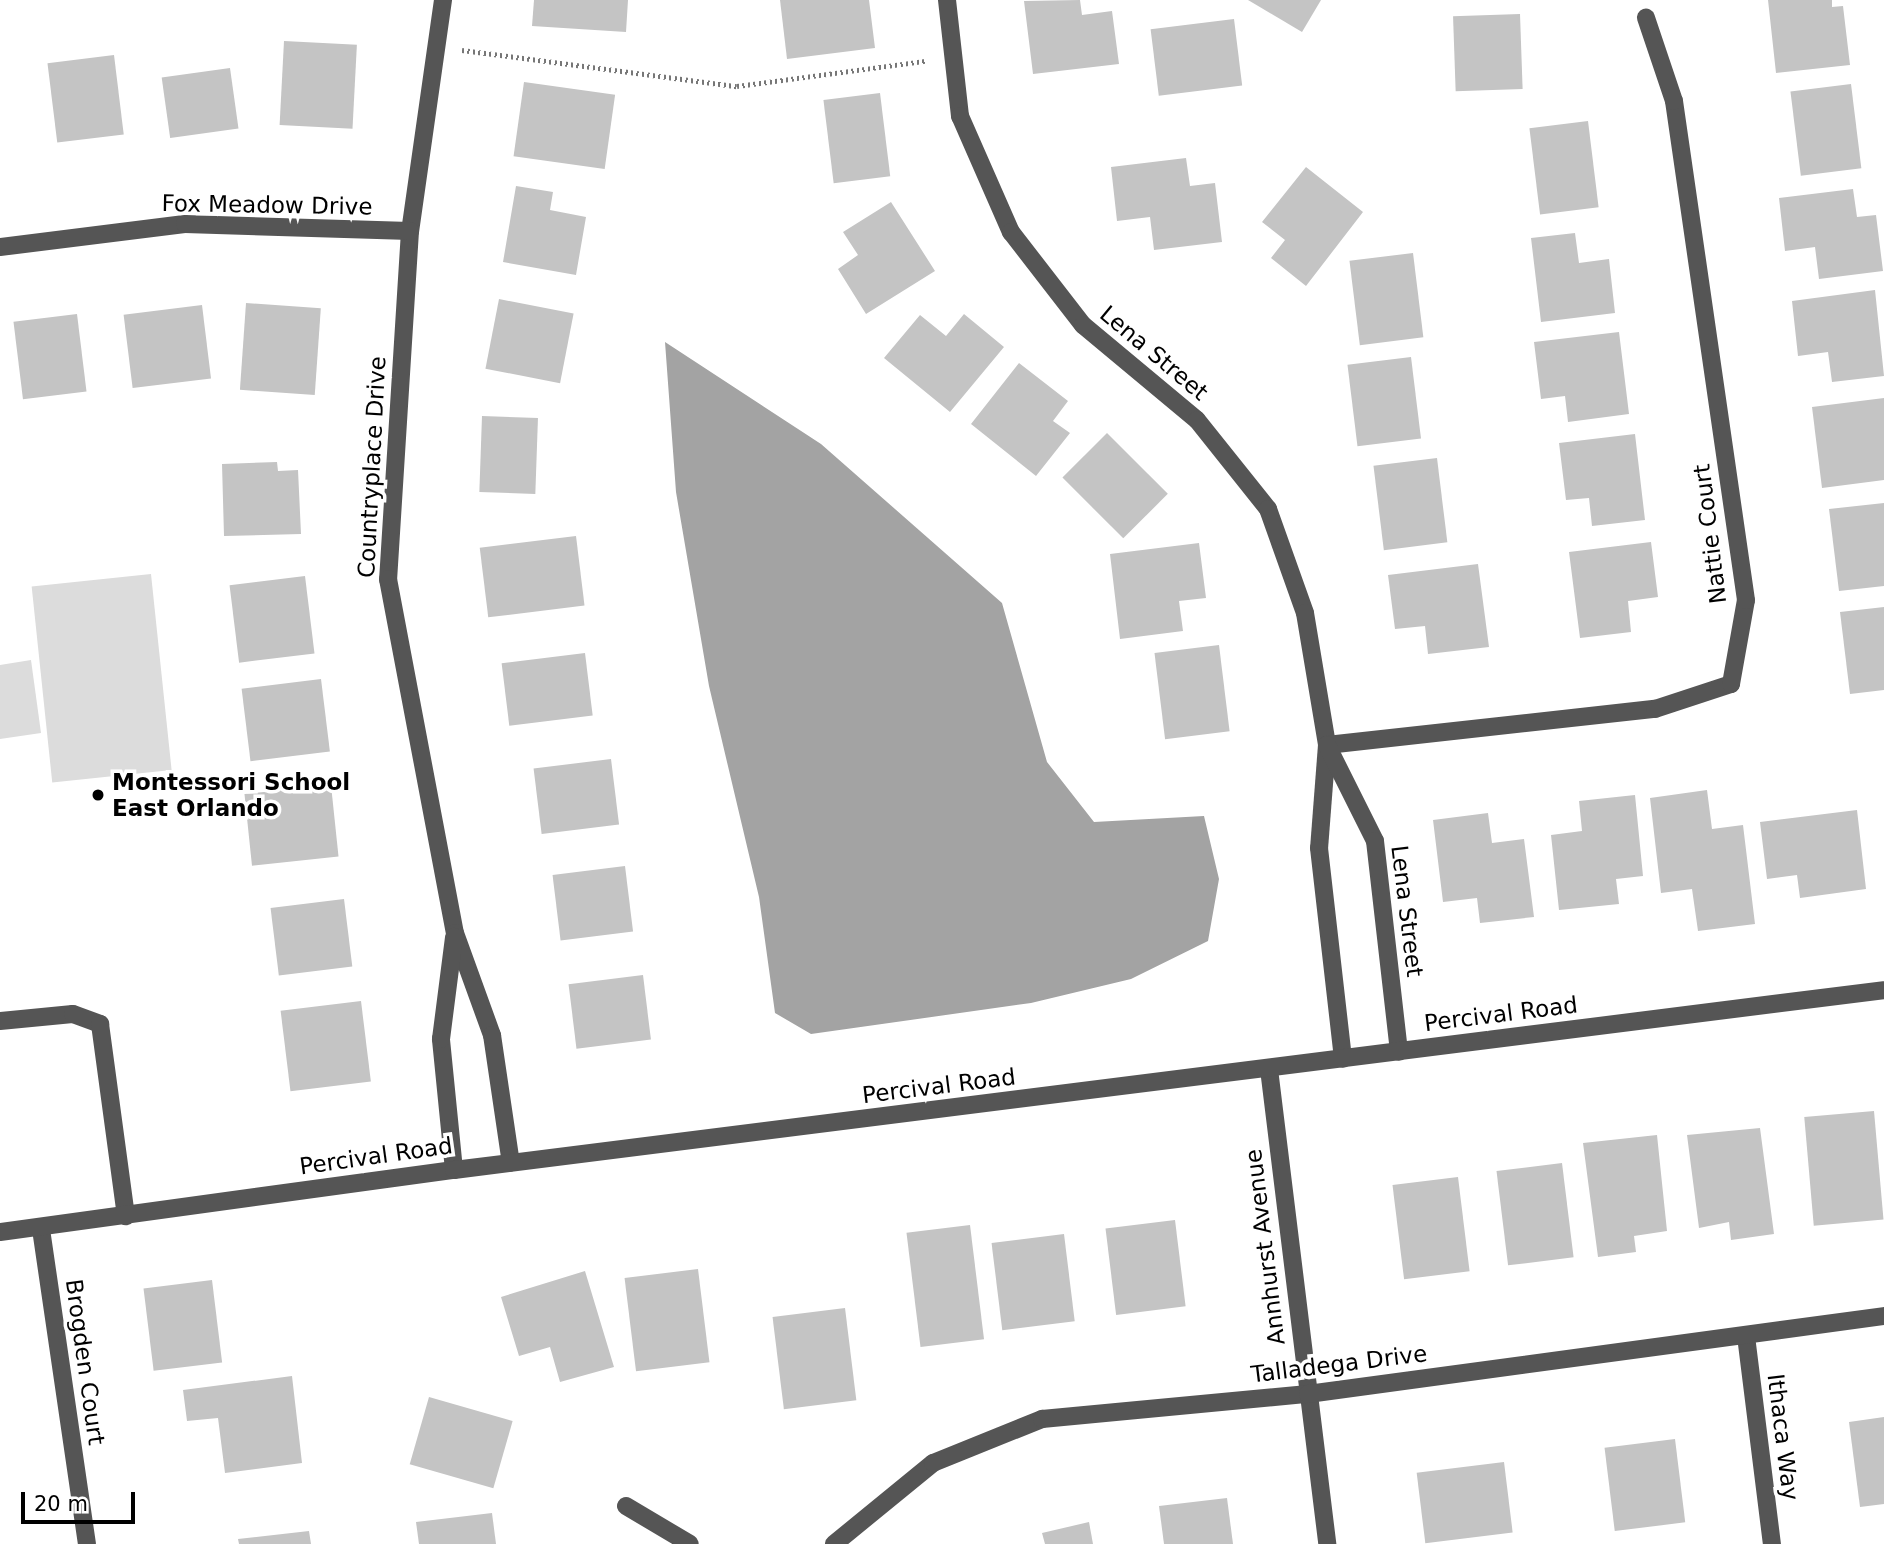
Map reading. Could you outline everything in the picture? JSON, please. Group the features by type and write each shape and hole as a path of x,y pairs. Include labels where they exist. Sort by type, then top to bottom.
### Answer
{"street":[{"name":"Countryplace Drive","path":"443,0 410,231 388,579 455,933 492,1035 511,1163"},
{"name":"Lena Street","path":"947,0 960,116 1011,232 1083,326 1197,421 1268,509 1305,613 1327,745 1319,848 1343,1059"},
{"name":"Nattie Court","path":"1327,745 1656,709 1731,684 1746,600 1674,101 1646,18"},
{"name":"Fox Meadow Drive","path":"0,247 186,224 410,231"},
{"name":"Lena Street","path":"1327,745 1375,841 1399,1052"},
{"name":"Countryplace Drive","path":"454,1170 441,1040 455,933"},
{"name":"Percival Road","path":"0,1232 41,1229 454,1170 1884,990"},
{"path":"0,1021 73,1014 100,1024 126,1216"},
{"name":"Annhurst Avenue","path":"1269,1069 1326,1544"},
{"name":"Brogden Court","path":"41,1229 87,1544"},
{"name":"Talladega Drive","path":"834,1544 933,1463 1042,1419 1308,1394 1884,1316"},
{"name":"Ithaca Way","path":"1746,1336 1772,1544"},
{"path":"626,1506 690,1544"}],"path":[{"path":"436,47 737,86 954,57"}],"shaded area":[{"path":"665,342 821,444 1002,603 1047,762 1094,822 1204,816 1219,879 1208,941 1131,979 1031,1003 811,1034 775,1013 759,897 709,686 676,492"},
{"path":"151,574 172,770 52,782 32,587"},
{"path":"31,660 41,733 0,739 0,665"}],"building":[{"path":"534,0 628,0 626,32 532,26"},
{"path":"780,0 869,0 875,48 787,59"},
{"path":"1080,0 1082,15 1112,11 1119,64 1033,74 1024,1"},
{"path":"1248,0 1321,0 1302,32"},
{"path":"1768,0 1832,0 1832,7 1843,6 1850,65 1776,73"},
{"path":"1520,14 1523,89 1456,91 1453,16"},
{"path":"1234,19 1242,86 1159,96 1151,29"},
{"path":"284,41 357,45 353,129 280,125"},
{"path":"114,55 124,134 57,143 47,63"},
{"path":"230,68 238,128 170,138 162,78"},
{"path":"524,82 615,95 605,169 514,156"},
{"path":"1851,84 1861,168 1801,176 1790,91"},
{"path":"880,93 890,176 834,183 823,100"},
{"path":"1588,121 1599,207 1540,215 1529,128"},
{"path":"1186,158 1190,186 1215,183 1222,242 1154,250 1150,217 1117,221 1111,167"},
{"path":"1306,167 1363,212 1306,286 1271,258 1285,240 1262,222"},
{"path":"516,186 553,192 550,210 586,217 576,275 503,262"},
{"path":"1853,189 1857,217 1876,215 1883,271 1819,279 1815,247 1785,251 1779,198"},
{"path":"891,202 935,271 866,314 838,269 858,255 843,232"},
{"path":"1575,233 1579,263 1609,259 1615,313 1541,322 1531,238"},
{"path":"1413,253 1423,337 1360,345 1349,261"},
{"path":"1875,290 1884,376 1832,382 1828,352 1798,356 1792,301"},
{"path":"499,299 574,314 560,383 485,369"},
{"path":"246,303 321,308 315,395 240,390"},
{"path":"202,305 211,378 133,388 124,315"},
{"path":"77,314 87,391 23,399 13,322"},
{"path":"964,314 1004,347 950,412 884,358 920,315 946,336"},
{"path":"1619,332 1629,414 1568,422 1565,396 1541,399 1534,342"},
{"path":"1411,357 1421,438 1357,446 1347,365"},
{"path":"1019,363 1068,401 1053,421 1070,433 1036,476 971,424"},
{"path":"1884,398 1884,480 1822,488 1812,407"},
{"path":"482,416 538,418 535,494 479,492"},
{"path":"1107,433 1168,494 1123,538 1062,478"},
{"path":"1635,434 1645,520 1592,526 1589,498 1566,500 1559,443"},
{"path":"1437,458 1447,542 1384,550 1373,466"},
{"path":"277,462 278,471 298,470 301,534 224,536 222,464"},
{"path":"1884,503 1884,586 1839,591 1829,509"},
{"path":"576,536 585,605 488,617 480,548"},
{"path":"1651,542 1658,597 1628,601 1631,632 1580,638 1569,552"},
{"path":"1199,543 1206,598 1179,601 1183,631 1120,639 1110,554"},
{"path":"1478,564 1489,647 1428,654 1425,626 1395,629 1388,575"},
{"path":"305,576 315,653 239,663 230,585"},
{"path":"1884,607 1884,690 1850,694 1840,612"},
{"path":"1219,645 1230,731 1165,739 1154,653"},
{"path":"585,653 593,716 509,726 502,663"},
{"path":"321,679 330,751 250,761 242,689"},
{"path":"611,759 619,825 542,834 534,769"},
{"path":"331,785 339,857 252,866 244,794"},
{"path":"1707,790 1712,829 1743,825 1755,924 1698,931 1692,889 1661,893 1650,798"},
{"path":"1635,795 1643,876 1616,879 1619,904 1559,910 1551,835 1582,831 1579,801"},
{"path":"1857,810 1866,889 1800,898 1797,875 1767,879 1760,822"},
{"path":"1488,813 1492,843 1524,839 1534,917 1480,923 1477,898 1443,902 1433,820"},
{"path":"625,866 633,932 561,940 553,875"},
{"path":"344,899 352,966 279,976 271,908"},
{"path":"643,975 651,1040 576,1049 569,984"},
{"path":"361,1001 371,1081 290,1091 281,1011"},
{"path":"1874,1111 1883,1220 1814,1226 1804,1117"},
{"path":"1760,1128 1774,1234 1731,1240 1729,1222 1699,1228 1687,1135"},
{"path":"1657,1135 1667,1231 1634,1236 1636,1252 1598,1257 1583,1143"},
{"path":"1562,1163 1574,1257 1508,1265 1496,1171"},
{"path":"1458,1177 1470,1271 1404,1279 1392,1185"},
{"path":"1175,1220 1186,1306 1116,1315 1106,1229"},
{"path":"970,1225 984,1339 920,1347 906,1233"},
{"path":"1064,1234 1075,1321 1002,1330 992,1243"},
{"path":"698,1269 709,1362 636,1371 625,1278"},
{"path":"585,1271 614,1367 560,1382 550,1347 519,1356 501,1297"},
{"path":"212,1280 222,1362 154,1371 144,1288"},
{"path":"845,1308 856,1400 784,1409 773,1317"},
{"path":"292,1376 302,1463 225,1473 218,1418 187,1421 183,1390"},
{"path":"429,1397 513,1421 493,1488 410,1464"},
{"path":"1884,1417 1884,1504 1860,1507 1849,1422"},
{"path":"1675,1439 1685,1522 1615,1531 1605,1448"},
{"path":"1504,1462 1513,1532 1425,1543 1417,1473"},
{"path":"1227,1498 1233,1544 1164,1544 1159,1506"},
{"path":"492,1513 496,1544 419,1544 416,1522"},
{"path":"1089,1522 1093,1544 1045,1544 1042,1533"},
{"path":"309,1531 311,1544 239,1544 238,1539"}],"place":[{"name":"Montessori School East Orlando","path":"98,795"}]}
